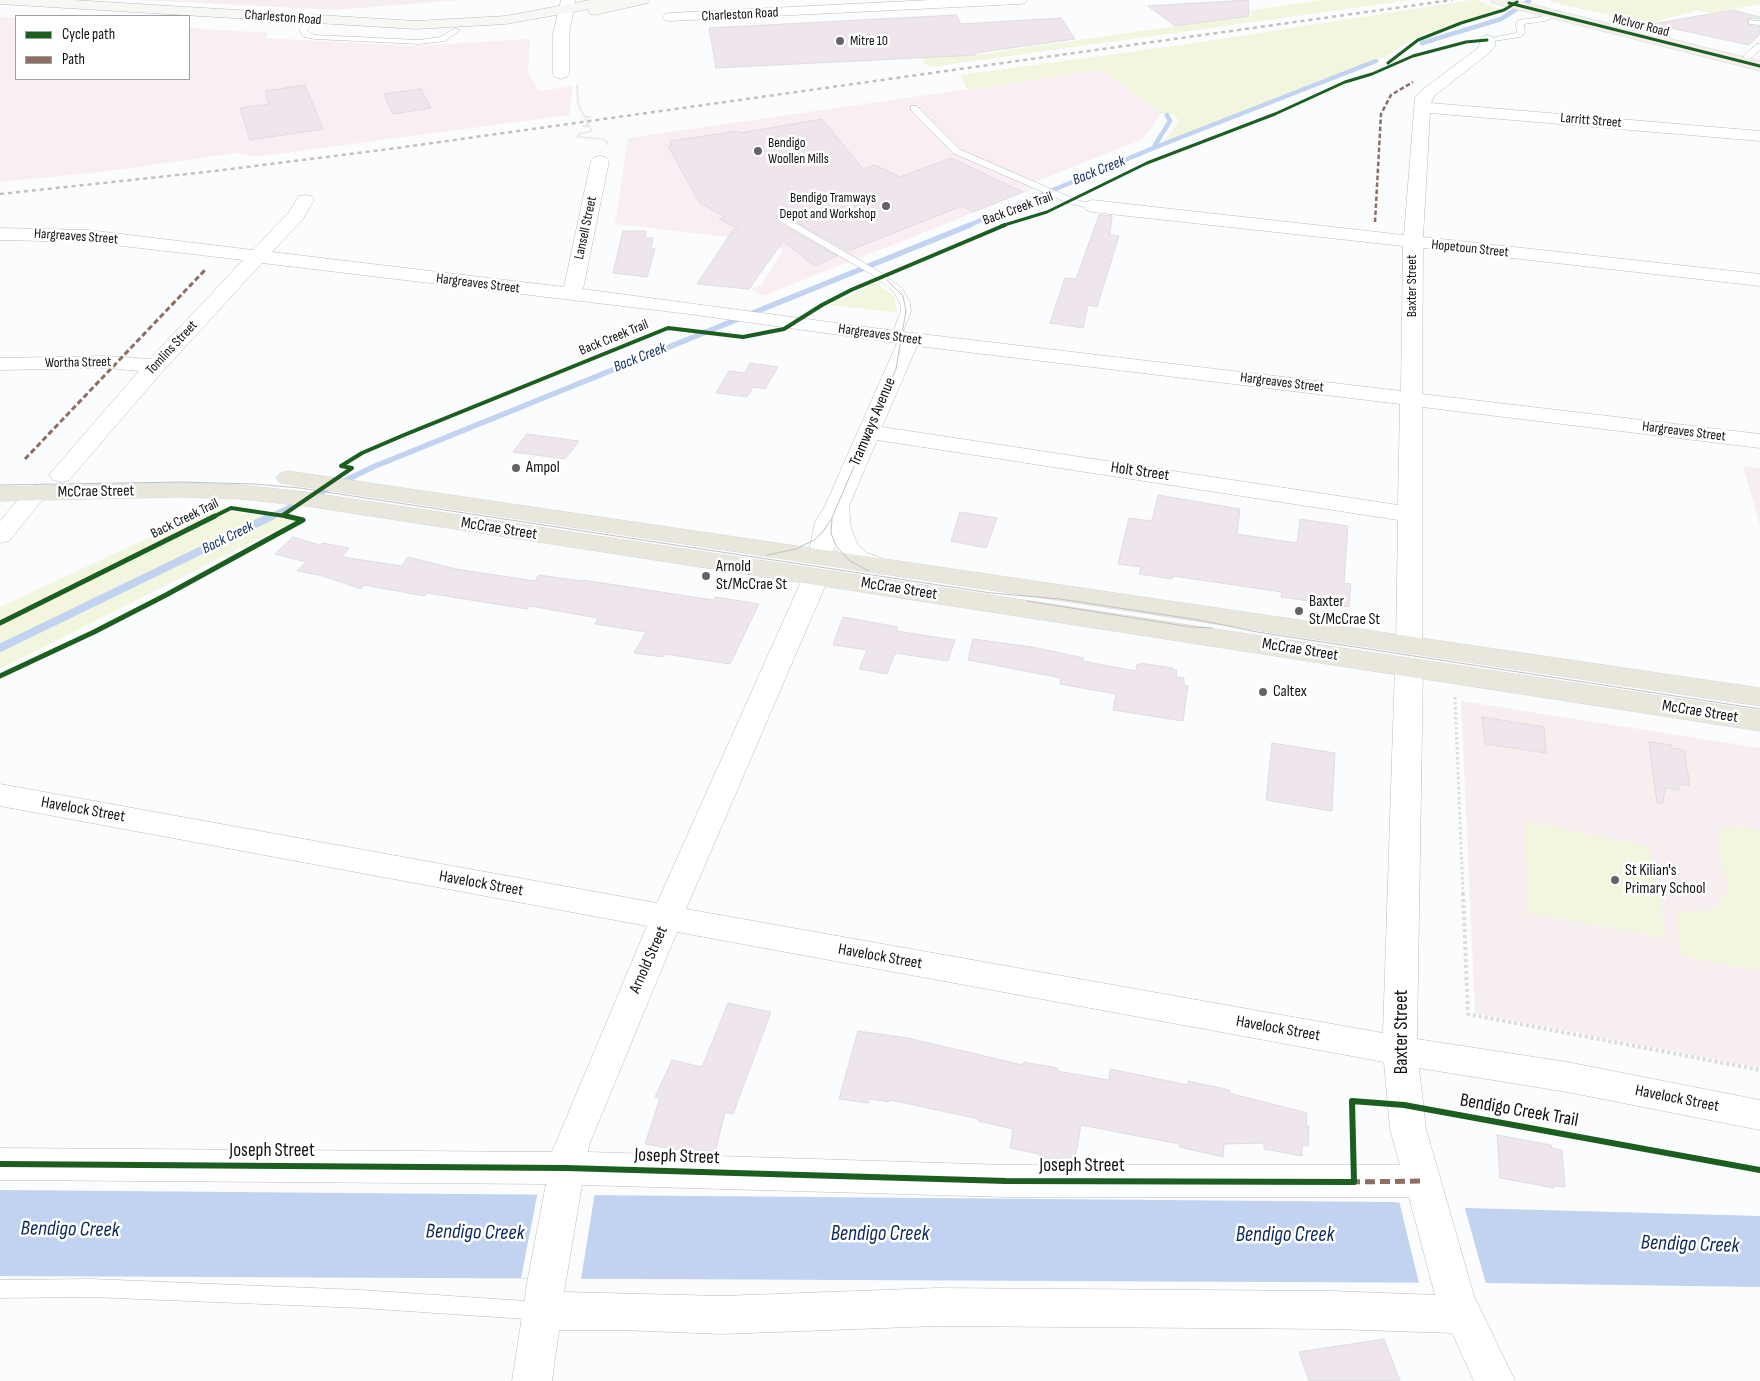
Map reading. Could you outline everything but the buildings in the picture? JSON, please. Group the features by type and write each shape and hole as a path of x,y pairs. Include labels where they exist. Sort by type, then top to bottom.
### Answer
{"highway":[{"name":"McCrae Street","path":"0,477 231,474 315,481 818,566 1409,655 1760,697"},
{"name":"Tomlins Street","path":"36,493 61,475"},
{"name":"McCrae Street","path":"0,494 179,490 284,496 818,566 881,566 1409,655 1760,721"}],"main road":[{"name":"McIvor Road","path":"1517,5 1760,66"},
{"name":"McIvor Road","path":"1517,5 1754,58"}],"street":[{"name":"Charleston Road","path":"0,0 98,10 173,15"},
{"path":"574,8 613,0"},
{"path":"574,8 643,0"},
{"name":"Charleston Road","path":"670,17 1020,0"},
{"path":"561,74 561,34 574,8"},
{"name":"Charleston Road","path":"190,20 309,24 453,24 506,20 574,8"},
{"name":"Charleston Road","path":"190,16 390,31 456,30 574,8"},
{"name":"Charleston Road","path":"0,9 98,10 126,15"},
{"name":"Baxter Street","path":"1487,40 1487,46 1480,54 1427,93 1423,98 1422,107 1412,243 1409,655 1400,1052 1407,1121 1457,1299 1495,1381"},
{"name":"Larritt Street","path":"1422,107 1760,136"},
{"name":"Lansell Street","path":"572,295 600,161"},
{"name":"Tomlins Street","path":"61,475 156,366 296,215 305,200"},
{"name":"Hopetoun Street","path":"1092,206 1412,243 1760,280"},
{"name":"Hargreaves Street","path":"0,234 88,236 688,308 902,338 1412,398 1760,442"},
{"name":"Tramways Avenue","path":"818,566 825,529 870,432 902,338"},
{"name":"Wortha Street","path":"0,364 108,362 156,366"},
{"name":"Holt Street","path":"870,432 1409,514"},
{"path":"0,536 36,493"},
{"path":"837,506 839,529 847,548 858,558 881,566"},
{"name":"Arnold Street","path":"532,1381 571,1145 586,1106 818,566"},
{"name":"Havelock Street","path":"0,795 1400,1052 1568,1077 1760,1115"},
{"name":"Joseph Street","path":"0,1164 1006,1181 1426,1191"},
{"path":"545,1295 621,1311 722,1315 937,1307 1332,1310 1457,1299"}],"lane":[{"name":"Baxter Street","path":"1487,40 1517,35 1520,33 1521,22 1542,19 1554,14"},
{"path":"1754,58 1760,46"},
{"path":"914,108 956,151 1065,198 1092,206"},
{"path":"781,218 877,274 898,290 906,303 902,338"},
{"path":"0,1289 91,1288 361,1299 545,1295"}],"path":[{"path":"561,74 580,73 577,97 584,116 590,117 586,118 589,125 584,126 590,127 592,131 578,134 578,137 602,139 607,142 600,161"},
{"path":"1464,696 1455,694 1468,1014 1760,1070"}],"shaded area":[{"path":"142,0 460,0 336,10"},
{"path":"0,17 15,18 15,80 190,80 190,28 268,33 265,38 410,46 530,39 528,73 540,91 573,86 569,115 254,157 237,153 101,172 0,182"},
{"path":"1101,70 1160,114 1141,140 1027,185 1033,189 763,296 752,289 762,284 783,250 774,242 615,224 628,138"},
{"path":"1743,466 1760,468 1760,525"},
{"name":"St Kilian's Primary School","path":"1461,701 1760,748 1760,1068 1475,1013"}],"green space":[{"path":"1321,0 1411,0 931,67 925,64 921,57 976,55 1253,15 1248,11"},
{"path":"1477,0 1501,10 1461,21 1409,41 1389,55 1163,143 1179,121 1175,116 1167,113 1160,114 1101,70 968,90 960,75 1195,43"},
{"path":"1550,0 1760,0 1760,4 1709,13 1697,10 1647,24 1551,2"},
{"path":"876,283 894,296 898,313 829,305"},
{"path":"207,510 296,520 0,669 0,607"},
{"path":"1525,821 1649,847 1666,938 1528,913"},
{"path":"1740,826 1760,831 1760,971 1681,955 1676,909 1691,913 1715,908 1730,889 1722,864 1717,831"}],"water":[{"name":"Bendigo Creek","path":"0,1190 1392,1202 1467,1208 1760,1216 1760,1287 1487,1283 0,1276"}],"pier":[{"path":"538,1191 595,1192 581,1279 521,1278"},
{"path":"1399,1201 1464,1205 1486,1284 1419,1283"}],"waterway":[{"name":"Back Creek","path":"1422,43 1501,19 1529,1"},
{"name":"Back Creek","path":"1156,147 1376,61"},
{"path":"1156,147 1155,145 1170,121 1167,115"},
{"name":"Back Creek","path":"967,226 1156,147"},
{"name":"Back Creek","path":"270,517 373,467 970,225"},
{"name":"Back Creek","path":"0,648 272,516"}],"tram line":[{"path":"767,555 796,549 814,540 822,533 831,520 896,369 906,311 903,296 887,280"},
{"path":"0,485 182,482 254,484 300,488 991,593 1060,599 1199,620 1257,632 1760,709"},
{"path":"832,519 831,533 836,546 850,561 869,571"},
{"path":"1027,601 1191,627 1212,628"}],"railway":[{"path":"0,194 215,171 390,149 1452,0"}],"marked path":[{"path":"1375,222 1381,114 1391,95 1413,82"},
{"path":"25,459 205,270"},
{"path":"1350,1182 1423,1181"}],"cycle path":[{"path":"1388,63 1418,40 1461,23 1504,10 1517,2"},
{"path":"1509,3 1760,66"},
{"name":"Back Creek Trail","path":"352,468 341,466 362,453 404,435 668,328 743,337 784,329 822,305 851,290 1000,226 1047,212 1147,163 1275,114 1345,82 1372,74 1413,56 1466,42 1487,40"},
{"path":"283,515 352,468"},
{"name":"Back Creek Trail","path":"0,623 231,508 283,515 303,520 166,595 94,632 0,676"},
{"name":"Bendigo Creek Trail","path":"0,1164 566,1168 1006,1181 1354,1182 1352,1101 1404,1105 1760,1170"}],"place":[{"name":"Mitre 10","path":"840,41"},
{"name":"Bendigo Woollen Mills","path":"758,151"},
{"name":"Bendigo Tramways Depot and Workshop","path":"886,206"},
{"name":"Ampol","path":"516,468"},
{"name":"Arnold St/McCrae St","path":"706,576"},
{"name":"Baxter St/McCrae St","path":"1299,611"},
{"name":"Caltex","path":"1263,692"},
{"name":"St Kilian's Primary School","path":"1615,880"}]}
